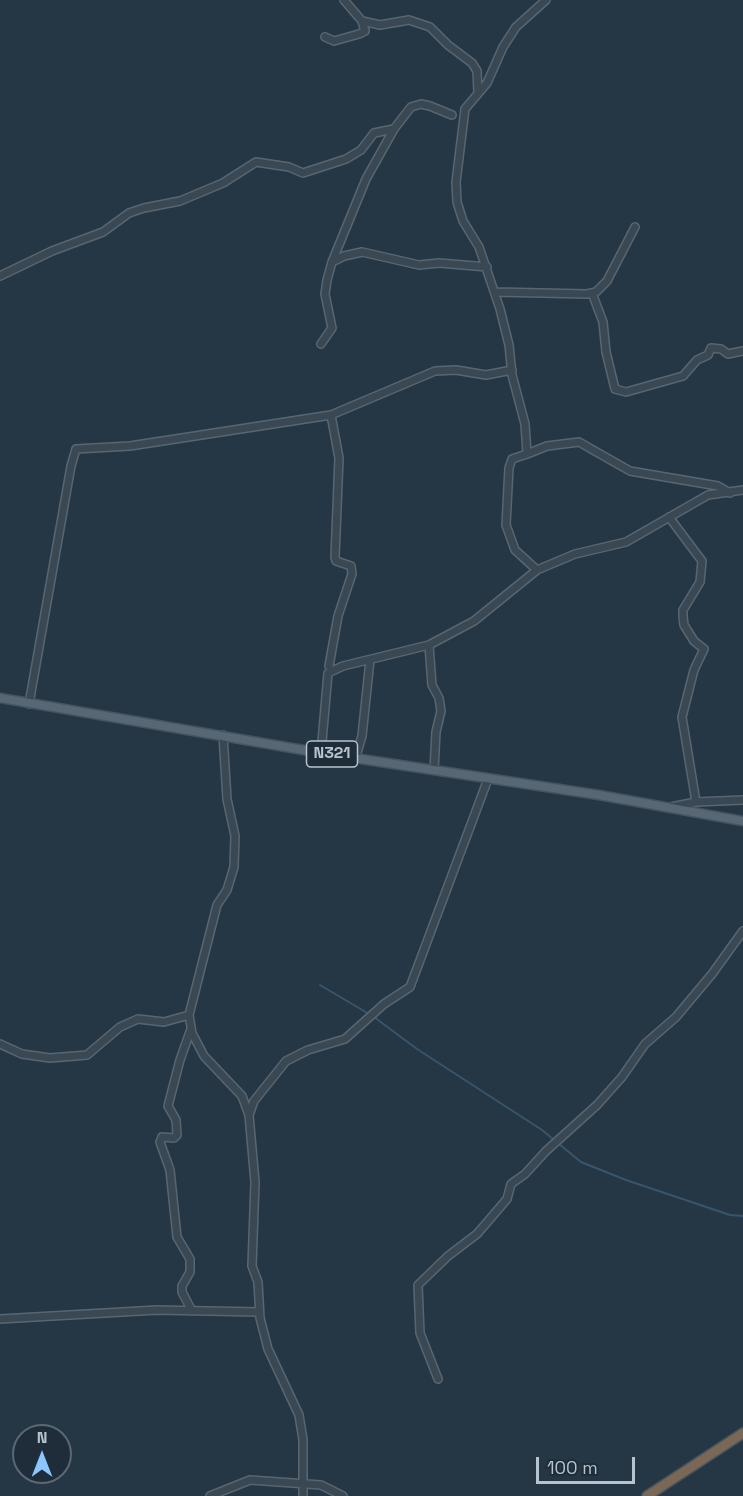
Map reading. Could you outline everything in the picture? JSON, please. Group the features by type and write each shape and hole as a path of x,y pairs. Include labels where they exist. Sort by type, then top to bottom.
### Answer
{"highway":[{"path":"647,1496 743,1433"}],"main road":[{"name":"N321","path":"0,698 321,753 356,756 599,795 664,809 743,821"}],"street":[{"path":"325,37 334,41 365,31 362,21 344,0"},
{"path":"527,454 525,424 496,292 479,247 463,221 457,201 456,182 465,109 490,77 511,34 546,0"},
{"path":"362,21 380,25 409,20 430,27 472,63 477,71 478,93"},
{"path":"321,344 332,328 325,294 332,262 366,179 394,129 411,107 421,104 452,115"},
{"path":"0,276 52,251 103,232 129,213 180,201 223,183 256,162 289,167 303,173 346,159 361,150 374,133 394,129"},
{"path":"496,292 592,293 608,281 635,227"},
{"path":"332,262 344,256 362,252 419,265 439,263 487,267"},
{"path":"592,293 603,322 606,352 615,389 626,392 683,376 697,360 708,356 711,348 721,349 728,354 743,351"},
{"path":"29,704 71,466 76,449 130,446 332,415 435,371 456,370 486,375 512,370"},
{"path":"329,666 338,616 352,574 351,566 336,561 335,557 339,511 339,459 332,415"},
{"path":"537,570 515,550 506,521 509,468 513,459 547,446 579,442 630,471 718,486 731,494"},
{"path":"321,753 328,673 429,645 474,621 537,570 575,554 626,542 708,495 743,492"},
{"path":"669,517 702,561 700,582 683,616 684,625 694,641 704,649 694,670 682,717 696,802"},
{"path":"429,645 432,685 439,698 441,711 436,732 434,770"},
{"path":"356,756 362,736 370,660"},
{"path":"223,735 227,799 235,836 234,867 227,890 217,905 189,1015 191,1029 204,1056 242,1096 249,1115 256,1220 251,1252 252,1266 260,1291 259,1312 268,1349 299,1415 303,1440 303,1496"},
{"path":"249,1115 254,1101 286,1061 308,1050 345,1039 384,1004 410,987 488,779"},
{"name":"N321","path":"664,809 696,802 743,800"},
{"path":"438,1379 420,1333 418,1285 448,1256 477,1234 507,1199 511,1184 525,1174 546,1151 597,1105 622,1077 645,1044 676,1017 712,974 743,931"},
{"path":"0,1044 22,1054 50,1058 87,1055 120,1027 138,1020 164,1022 189,1015"},
{"path":"191,1029 168,1106 176,1120 177,1135 174,1138 162,1137 160,1142 170,1170 177,1237 190,1259 190,1272 182,1286 182,1292 192,1311"},
{"path":"0,1319 157,1310 259,1312"},
{"path":"210,1496 250,1480 304,1482 321,1485 343,1496"}],"waterway":[{"path":"320,985 369,1014"},
{"path":"374,1017 417,1049 542,1130 581,1162 626,1180 730,1215 743,1216"}]}
